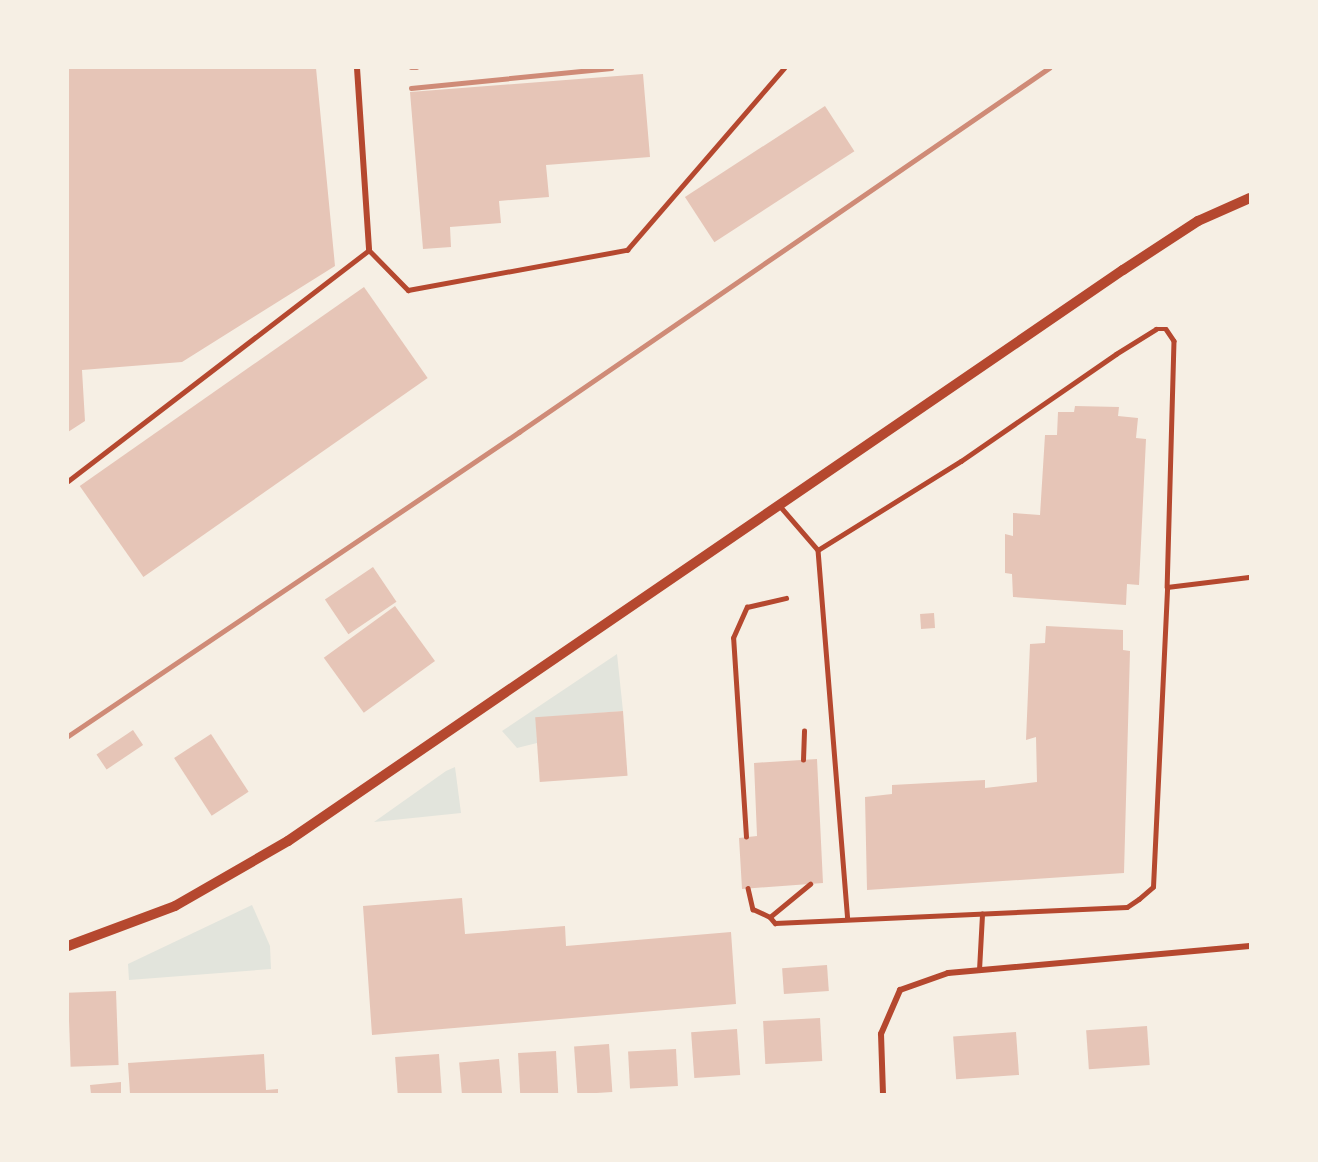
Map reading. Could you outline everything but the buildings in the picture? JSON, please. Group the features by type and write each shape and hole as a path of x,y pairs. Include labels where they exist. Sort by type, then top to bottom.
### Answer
{"street":[{"path":"357,68 369,250"},
{"path":"68,946 174,906 224,881 1132,264 1198,221 1251,198"},
{"path":"883,1095 881,1034 900,990 948,973 1251,946"}],"lane":[{"path":"68,481 369,250 408,290 627,250 784,68"},
{"path":"748,888 753,909 770,916 775,923 1127,908 1153,887 1167,587 1174,341 1166,329 1156,329 960,461 819,550"},
{"path":"778,503 819,550 848,919"},
{"path":"1167,587 1251,577"},
{"path":"746,837 733,638 747,607 786,598"},
{"path":"803,759 804,731"},
{"path":"770,916 810,884"},
{"path":"980,970 982,914"}],"shaded area":[{"path":"617,654 623,711 536,718 537,743 517,748 502,731"},
{"path":"455,767 461,813 374,822 446,771"},
{"path":"252,905 270,946 271,969 129,980 128,964"}],"railway":[{"path":"411,68 417,68"},
{"path":"411,88 611,68"},
{"path":"68,736 519,432 1049,68"}]}
